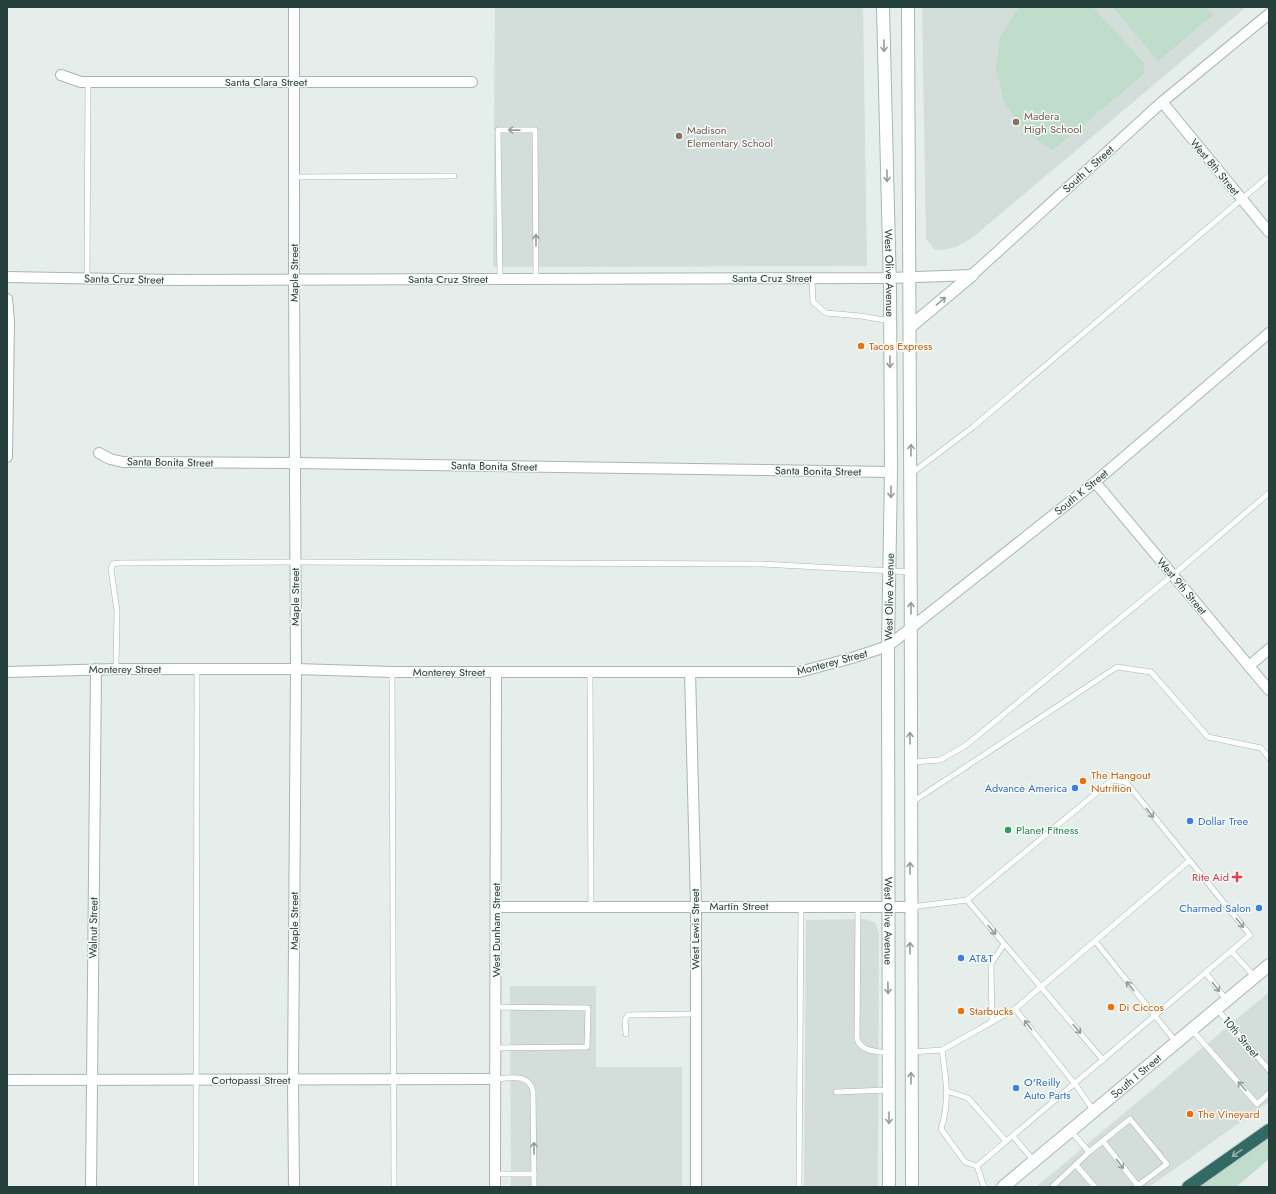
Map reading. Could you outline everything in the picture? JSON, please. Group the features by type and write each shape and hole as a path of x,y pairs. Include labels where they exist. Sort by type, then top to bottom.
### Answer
{"highway":[{"path":"1188,1187 1269,1130"}],"main road":[{"name":"West Olive Avenue","path":"883,7 890,278 891,472 888,646 889,1187"},
{"name":"West Olive Avenue","path":"908,7 911,277 910,907 912,1187"},
{"path":"911,326 972,275"},
{"name":"South I Street","path":"1003,1187 1269,966"}],"street":[{"name":"Maple Street","path":"294,7 296,669 292,1080 294,1187"},
{"name":"South L Street","path":"972,275 1162,102 1269,14"},
{"name":"Santa Clara Street","path":"61,75 81,82 472,82"},
{"name":"West 8th Street","path":"1162,102 1269,232"},
{"path":"890,278 972,275"},
{"name":"Santa Cruz Street","path":"7,277 173,280 890,278"},
{"path":"7,299 9,321 7,457"},
{"name":"South K Street","path":"888,646 1095,482 1269,333"},
{"name":"Santa Bonita Street","path":"99,453 110,459 123,462 295,463 891,472"},
{"name":"West 9th Street","path":"1095,482 1269,690"},
{"name":"Monterey Street","path":"7,672 96,669 296,669 392,672 799,672 852,658 888,646"},
{"path":"1249,666 1269,649"},
{"name":"Walnut Street","path":"91,1187 96,669"},
{"name":"West Dunham Street","path":"495,1187 496,672"},
{"name":"West Lewis Street","path":"690,672 696,906 696,1187"},
{"name":"Martin Street","path":"496,907 910,907"},
{"name":"Cortopassi Street","path":"7,1080 495,1078"}],"lane":[{"path":"87,278 88,82"},
{"path":"500,279 498,130 535,130 536,279"},
{"path":"294,177 454,176"},
{"path":"911,473 973,427 1269,176"},
{"path":"812,278 813,302 826,313 861,316 890,321"},
{"path":"910,762 940,760 965,746 1173,575 1269,493"},
{"path":"116,669 117,611 111,569 113,564 120,563 295,562 761,564 911,572"},
{"path":"910,803 1117,667 1151,672 1208,737 1261,748 1269,758"},
{"path":"196,1187 197,669"},
{"path":"392,672 395,1079 394,1187"},
{"path":"590,672 591,907"},
{"path":"910,907 967,900 1112,780 1126,782 1250,935 977,1166"},
{"path":"911,1052 942,1050 1015,1009 1189,860"},
{"path":"967,900 1103,1060"},
{"path":"799,1187 801,906"},
{"path":"858,907 857,1039 859,1044 870,1051 889,1053"},
{"path":"1095,941 1154,1016 1177,1042"},
{"path":"992,1022 991,964 1004,944"},
{"path":"1231,951 1255,977"},
{"path":"1206,973 1227,1001"},
{"path":"495,1007 588,1008 587,1047 495,1048"},
{"path":"1015,1009 1095,1111"},
{"name":"10th Street","path":"1217,1009 1269,1070"},
{"path":"626,1034 625,1020 628,1015 696,1014"},
{"path":"1192,1030 1257,1104 1269,1093"},
{"path":"942,1050 947,1091 946,1115 941,1129 966,1162 977,1166"},
{"path":"495,1078 522,1078 531,1084 533,1091 534,1187"},
{"path":"836,1092 889,1090"},
{"path":"947,1091 968,1098 1006,1141"},
{"path":"1052,1187 1089,1152 1130,1120 1167,1164 1137,1186 1103,1142"},
{"path":"1071,1131 1089,1152"},
{"path":"1013,1136 1034,1162"},
{"path":"1076,1165 1096,1187"},
{"path":"977,1166 984,1187"},
{"path":"495,1174 534,1174"}],"shaded area":[{"name":"Madison Elementary School","path":"495,7 863,7 867,266 493,267"},
{"name":"Madera High School","path":"922,7 1246,7 972,238 956,247 935,250 926,239"},
{"path":"864,919 875,922 879,933 878,1187 804,1187 806,920"},
{"path":"510,986 596,986 596,1067 682,1067 682,1187 511,1187"},
{"path":"1269,992 1269,1102 1149,1187 1036,1187"}],"green space":[{"path":"1019,7 1093,7 1144,63 1144,74 1053,150 1025,132 1004,102 996,68 1000,37"},
{"path":"1113,7 1206,7 1213,15 1158,61"},
{"path":"1269,1137 1269,1159 1236,1187 1197,1187"}],"place":[{"name":"Madera High School","path":"1016,122"},
{"name":"Madison Elementary School","path":"679,136"},
{"name":"Tacos Express","path":"861,346"},
{"name":"The Hangout Nutrition","path":"1083,781"},
{"name":"Advance America","path":"1075,788"},
{"name":"Dollar Tree","path":"1190,821"},
{"name":"Planet Fitness","path":"1008,830"},
{"name":"Rite Aid","path":"1237,877"},
{"name":"Charmed Salon","path":"1259,908"},
{"name":"AT&T","path":"961,958"},
{"name":"Di Ciccos","path":"1111,1007"},
{"name":"Starbucks","path":"961,1011"},
{"name":"O'Reilly Auto Parts","path":"1016,1088"},
{"name":"The Vineyard","path":"1190,1114"}]}
